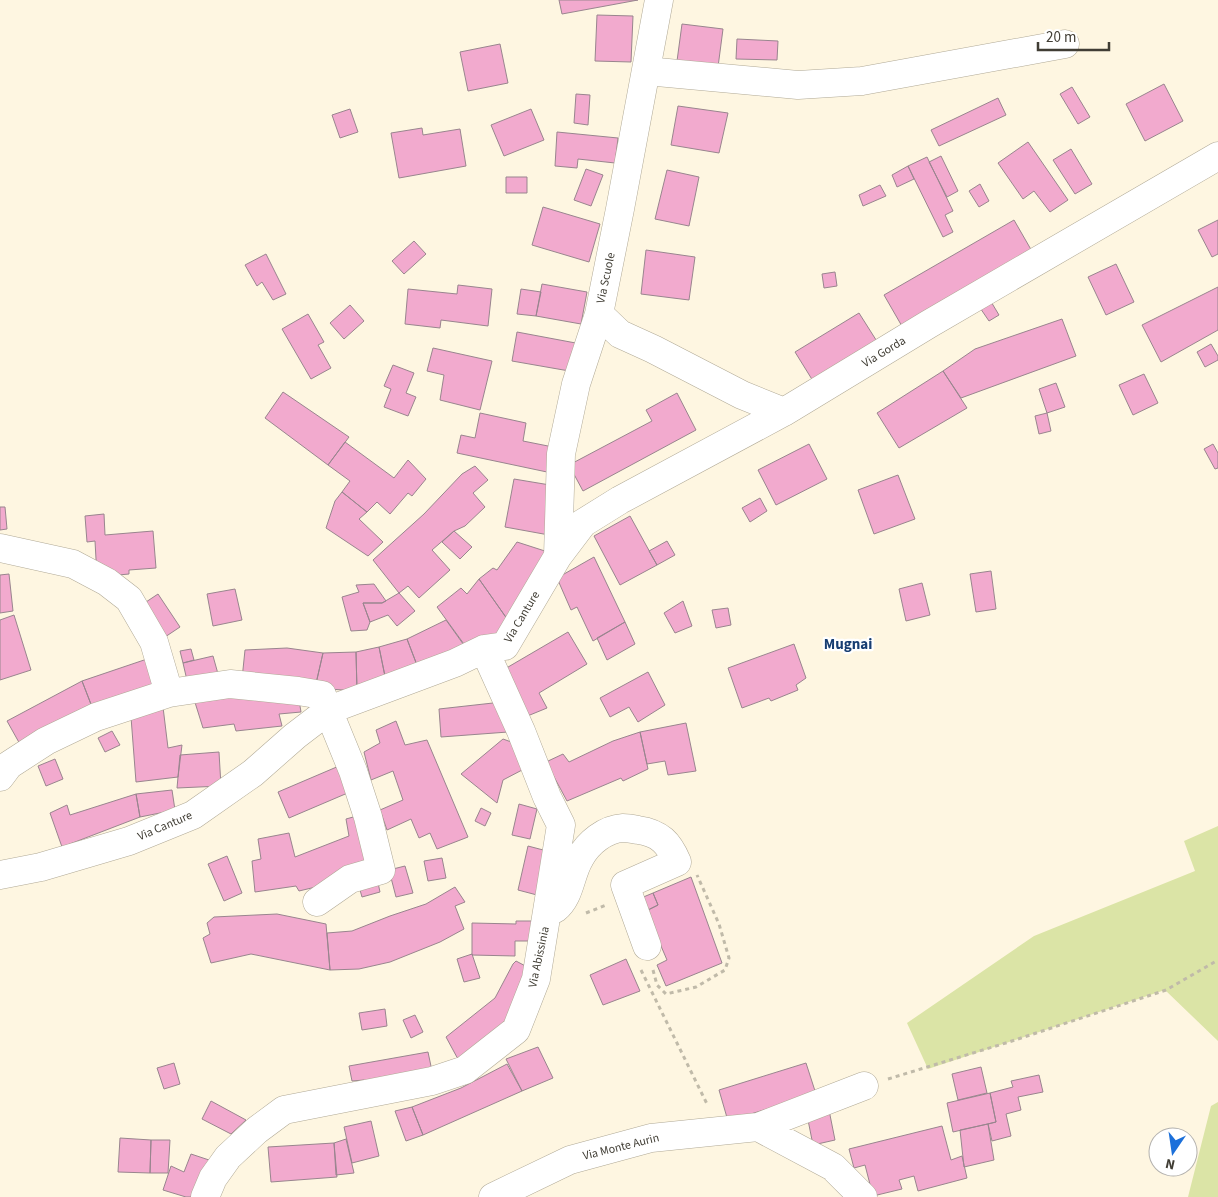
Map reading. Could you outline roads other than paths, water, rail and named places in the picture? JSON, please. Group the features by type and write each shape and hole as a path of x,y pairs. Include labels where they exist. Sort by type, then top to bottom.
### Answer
{"street":[{"name":"Via Scuole","path":"558,556 561,454 576,384 598,314 659,0"},
{"path":"646,71 798,85 862,81 1065,44"},
{"name":"Via Gorda","path":"558,556 583,523 620,500 784,412 929,324 1218,156"},
{"path":"598,314 620,334 654,349 742,395 784,412"},
{"path":"0,548 73,564 107,582 129,598 154,642 169,693"},
{"name":"Via Canture","path":"0,875 42,867 129,841 193,814 253,773 295,736 329,710 455,663 484,649 505,646 558,556"},
{"name":"Via Abissinia","path":"205,1197 213,1178 228,1157 256,1130 284,1110 432,1081 465,1070 516,1030 536,979 561,825 547,797 521,731 484,649"},
{"path":"0,777 9,765 46,740 96,716 169,693 230,684 298,690 322,695 368,817 381,870 350,879 317,902"},
{"path":"547,914 559,906 570,887 579,858 592,842 606,832 622,828 642,830 658,836 671,846 678,862 625,885 643,957"},
{"name":"Via Monte Aurin","path":"493,1197 570,1160 651,1138 758,1127 864,1086"},
{"path":"758,1127 834,1167 863,1197"}],"district":[{"name":"Mugnai","path":"848,644"}]}
